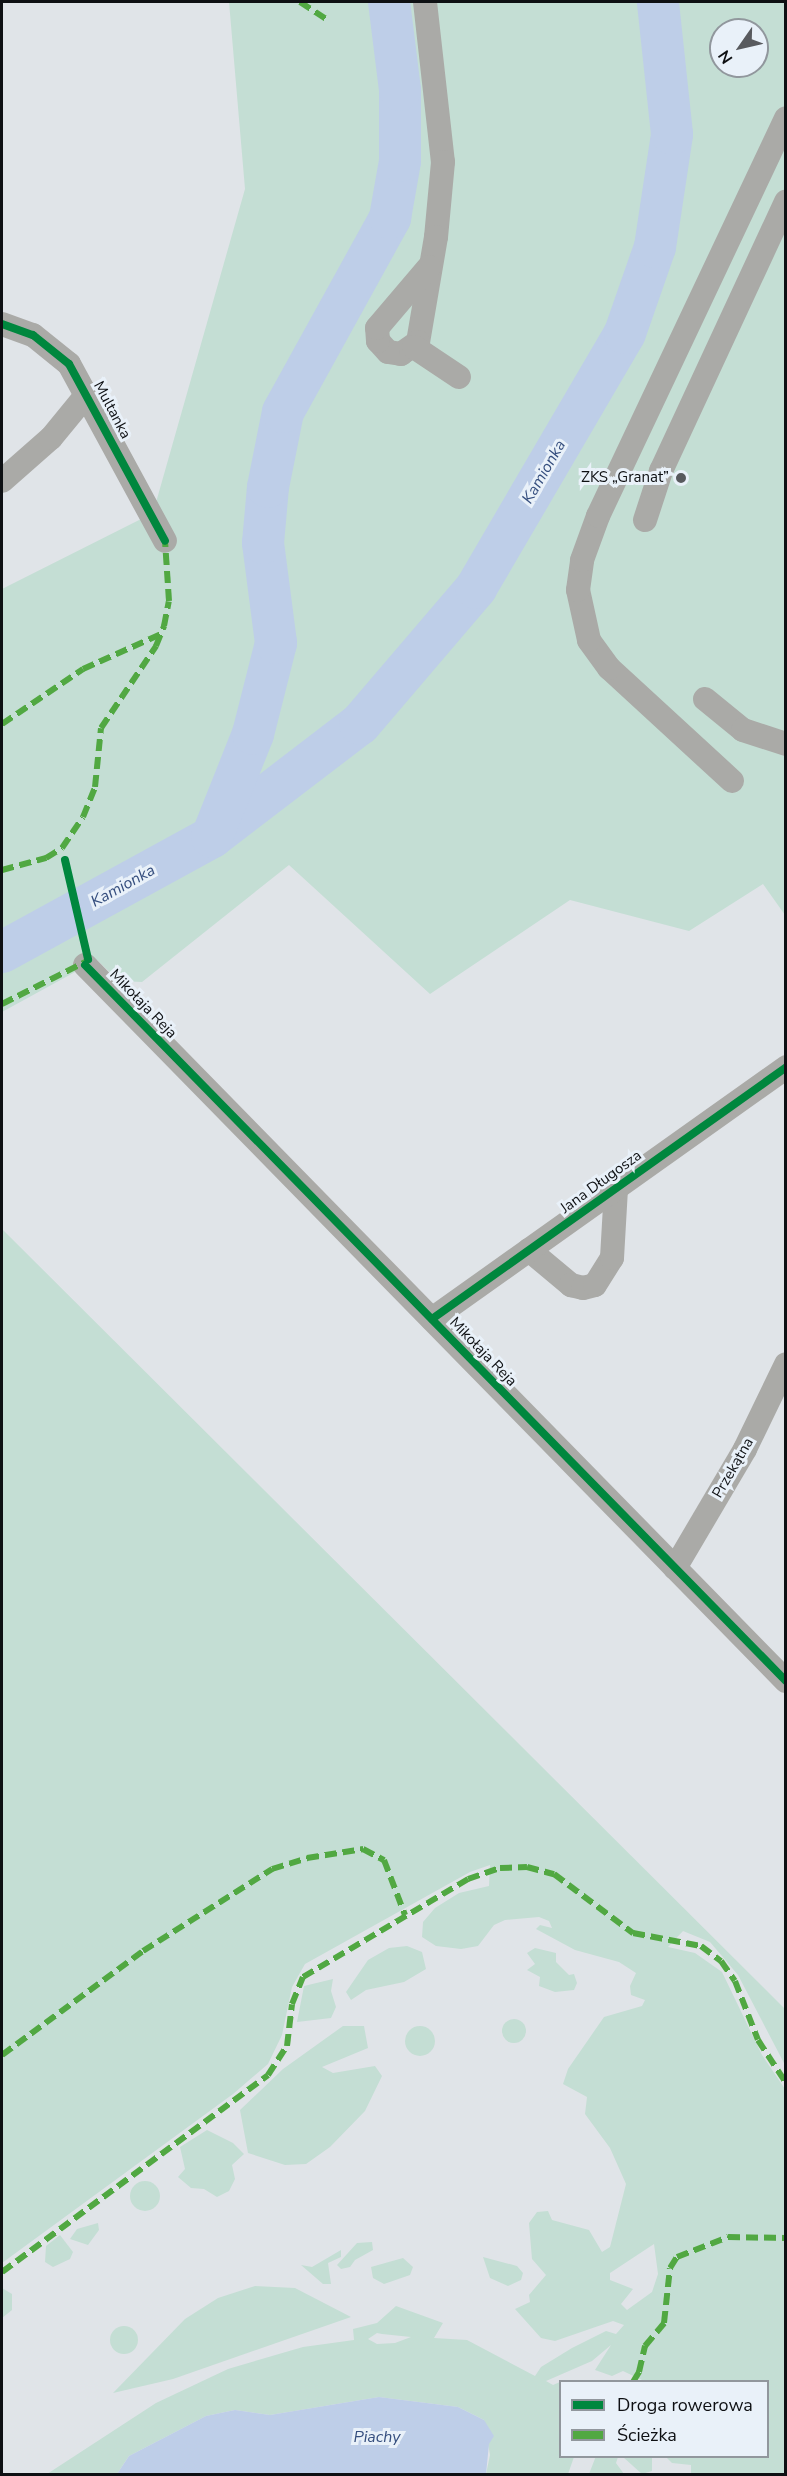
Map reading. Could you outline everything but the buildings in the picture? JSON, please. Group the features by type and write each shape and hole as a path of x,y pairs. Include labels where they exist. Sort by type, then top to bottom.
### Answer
{"street":[{"path":"425,2 443,162 420,336 414,347 401,354 388,352 378,341 377,328 429,267"},
{"path":"732,781 603,661 589,640 578,590 582,560 598,516 786,118"},
{"path":"645,520 661,471 786,202"},
{"name":"Multanka","path":"2,324 33,335 69,364 88,393 165,542"},
{"path":"414,347 459,377"},
{"path":"2,481 51,438 88,393"},
{"path":"705,699 743,730 786,744"},
{"name":"Mikołaja Reja","path":"85,965 786,1681"},
{"name":"Jana Długosza","path":"432,1319 786,1067"},
{"path":"529,1250 571,1285 583,1288 595,1285 612,1258 616,1188"},
{"name":"Przekątna","path":"675,1568 745,1449 786,1364"}],"green space":[{"path":"229,2 785,2 785,915 763,884 689,931 570,900 430,994 289,865 142,982 119,981 97,960 2,1012 2,589 153,513 245,189"},
{"path":"2,1229 785,2009 785,2065 738,1975 710,1942 683,1931 668,1947 695,1953 722,1972 762,2055 785,2089 785,2474 691,2474 691,2465 672,2463 667,2458 769,2458 769,2380 642,2380 623,2371 612,2376 595,2370 611,2345 592,2361 546,2381 553,2385 559,2382 559,2458 574,2458 568,2474 486,2474 490,2455 484,2420 458,2407 379,2397 270,2415 235,2410 206,2416 129,2456 117,2474 47,2474 156,2403 228,2369 303,2347 354,2340 353,2329 377,2323 396,2306 443,2323 434,2338 467,2340 535,2376 541,2367 572,2348 606,2331 616,2334 624,2325 613,2321 555,2341 541,2338 515,2309 530,2302 529,2295 546,2275 532,2259 529,2223 537,2212 548,2211 552,2220 589,2230 602,2252 610,2247 626,2184 610,2148 585,2114 587,2097 563,2084 568,2069 604,2017 642,2006 645,2000 631,1995 630,1986 636,1973 619,1962 575,1950 536,1929 540,1925 552,1928 549,1921 539,1917 505,1920 494,1925 478,1946 461,1949 436,1946 422,1937 423,1922 435,1908 459,1893 489,1886 490,1865 470,1872 305,1964 292,1987 282,2035 268,2064 233,2094 2,2263","holes":["654,2244 658,2274 652,2292 627,2310 621,2304 633,2289 610,2280 610,2273","377,2333 411,2337 395,2343 377,2344 368,2339"]},
{"path":"407,1946 422,1952 426,1969 404,1982 366,1990 351,2000 346,1992 368,1960 389,1948"},
{"path":"535,1948 556,1953 556,1962 569,1975 574,1974 577,1983 574,1990 555,1992 539,1986 540,1977 527,1970 535,1964 527,1953"},
{"path":"333,1979 331,1991 336,2007 331,2018 297,2022 304,1986"},
{"path":"514,2019 519,2020 525,2026 525,2036 519,2042 514,2043 509,2042 503,2036 502,2031 503,2026 509,2020"},
{"path":"343,2026 364,2026 368,2048 322,2067 333,2073 375,2066 382,2076 365,2111 330,2147 306,2164 285,2165 248,2153 240,2110 283,2069"},
{"path":"420,2026 431,2030 435,2041 431,2052 420,2056 409,2052 405,2041 409,2030"},
{"path":"207,2130 233,2143 244,2154 232,2165 235,2179 229,2191 217,2197 204,2189 191,2188 178,2177 185,2169 180,2147"},
{"path":"145,2181 156,2185 160,2196 156,2207 145,2211 134,2207 130,2196 134,2185"},
{"path":"98,2223 99,2230 88,2245 70,2239 77,2229"},
{"path":"60,2235 73,2252 70,2259 53,2267 45,2262 46,2246"},
{"path":"372,2242 373,2250 355,2260 350,2267 341,2269 337,2265 357,2243"},
{"path":"341,2250 341,2257 328,2263 331,2284 323,2284 301,2265 312,2267"},
{"path":"483,2257 517,2266 523,2273 521,2280 508,2286 490,2278"},
{"path":"403,2258 413,2267 410,2275 384,2284 373,2278 371,2267"},
{"path":"255,2286 295,2288 351,2317 173,2379 113,2393 185,2319 218,2298"},
{"path":"2,2288 12,2294 12,2310 2,2318"},
{"path":"124,2326 134,2330 138,2340 134,2350 124,2354 114,2350 110,2340 114,2330"},
{"path":"595,2458 618,2458 616,2463 624,2474 589,2474"},
{"path":"624,2458 652,2458 652,2471 642,2474"}],"water":[{"name":"Piachy","path":"379,2397 458,2407 484,2420 494,2436 489,2444 486,2474 117,2474 129,2456 206,2416 235,2410 270,2415"}],"waterway":[{"name":"Kamionka","path":"2,952 212,837 253,734 276,643 263,543 268,487 283,412 390,218 400,161 400,90 389,2"},
{"name":"Kamionka","path":"212,837 360,724 476,588 625,333 655,247 672,134 658,2"}],"marked path":[{"path":"300,2 328,20"},
{"path":"2,870 46,858 62,848 83,817 95,787 101,728 156,646 164,626 169,601 165,541"},
{"path":"2,724 83,669 161,634"},
{"path":"2,1004 87,961"},
{"path":"2,2055 143,1951 272,1869 307,1858 363,1849 384,1860 405,1915"},
{"path":"2,2272 268,2075 287,2046 292,2004 303,1977 468,1879 500,1868 527,1867 554,1874 633,1933 701,1946 721,1961 735,1981 758,2040 786,2083"},
{"path":"634,2380 639,2372 645,2346 664,2323 670,2268 677,2257 728,2237 786,2238"}],"cycle path":[{"path":"2,324 33,335 69,364 165,541"},
{"path":"65,860 88,959"},
{"path":"85,965 786,1681"},
{"path":"432,1319 786,1067"}],"place":[{"name":"ZKS „Granat”","path":"681,478"}]}
